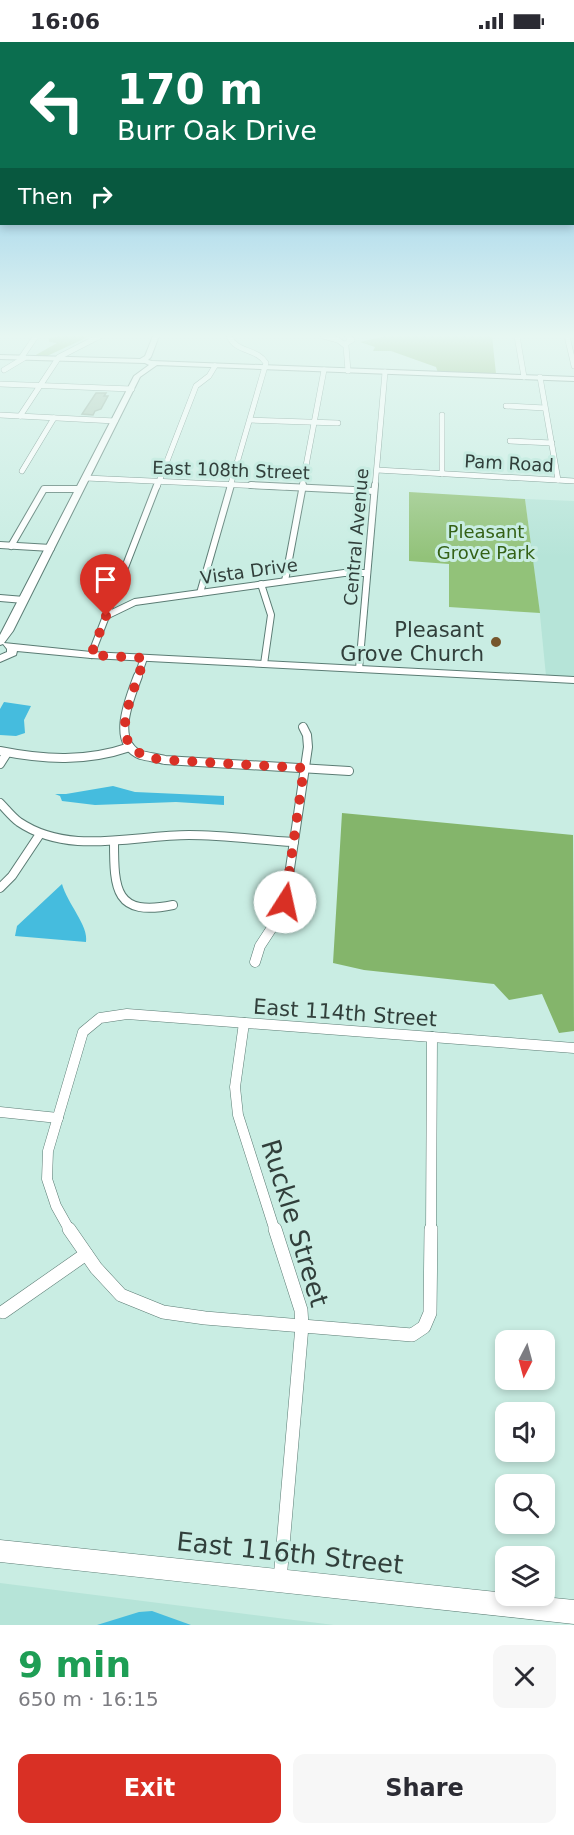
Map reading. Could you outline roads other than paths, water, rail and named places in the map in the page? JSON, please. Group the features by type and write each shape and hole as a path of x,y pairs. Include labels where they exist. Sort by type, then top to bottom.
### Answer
{"main road":[{"path":"121,410 8,631 4,652 574,680"},
{"name":"East 116th Street","path":"0,1551 574,1612"}],"street":[{"path":"20,416 24,410"},
{"path":"91,655 186,410"},
{"path":"200,593 253,410"},
{"path":"285,581 316,410"},
{"name":"Central Avenue","path":"359,669 382,410"},
{"path":"545,410 558,480"},
{"path":"0,415 115,421"},
{"path":"442,415 442,474"},
{"path":"22,471 54,418"},
{"path":"250,420 338,423"},
{"path":"510,441 552,443"},
{"name":"Pam Road","path":"377,470 574,481"},
{"name":"East 108th Street","path":"86,478 374,491"},
{"path":"11,546 44,489 80,489"},
{"path":"0,545 51,548"},
{"name":"Vista Drive","path":"106,616 135,602 349,573 367,573"},
{"path":"261,584 271,615 264,664"},
{"name":"Vista Drive","path":"114,594 135,602"},
{"path":"0,598 24,600"},
{"path":"144,658 134,685 125,728 125,738 130,747 139,754 155,759 348,771"},
{"path":"255,962 258,950 283,911 289,882 308,740 303,727"},
{"path":"0,764 4,752 66,760 89,758 130,747"},
{"path":"0,803 17,820 40,834 75,842 186,835 294,842"},
{"path":"0,888 15,875 31,843 40,834"},
{"path":"114,841 114,882 123,899 144,909 172,905"},
{"name":"East 114th Street","path":"58,1118 83,1032 99,1017 114,1013 574,1047"},
{"name":"Ruckle Street","path":"244,1023 235,1087 238,1115 301,1310 302,1326 280,1581"},
{"path":"0,1112 58,1118 47,1158 47,1179 56,1206 86,1254 121,1295 141,1305 168,1313 412,1335 426,1326 430,1313 432,1037"},
{"path":"3,1312 86,1254"}],"water":[{"path":"4,702 31,706 24,720 25,733 16,736 0,735 0,709"},
{"path":"113,786 135,792 224,796 224,805 176,802 95,805 62,801 60,796 55,794"},
{"path":"62,884 84,929 86,942 15,936 17,926"},
{"path":"152,1611 191,1625 97,1625 139,1612"}],"place":[{"name":"Pleasant Grove Church","path":"496,642"}],"park label":[{"name":"Pleasant Grove Park","path":"486,541"}]}
